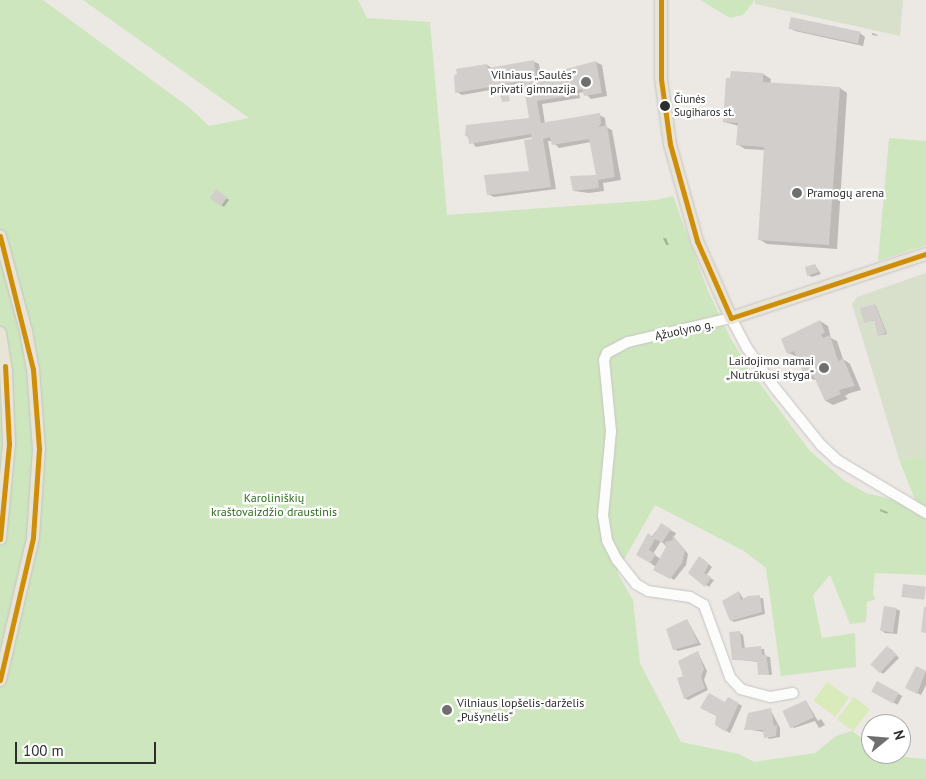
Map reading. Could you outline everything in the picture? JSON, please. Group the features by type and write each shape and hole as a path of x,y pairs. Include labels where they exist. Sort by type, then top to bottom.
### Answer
{"main road":[{"path":"661,0 661,79 672,153 697,241 731,318"},
{"path":"0,236 16,284 28,340 39,449 33,538 0,680"},
{"name":"Ąžuolyno g.","path":"731,318 926,254"},
{"path":"0,333 6,371 10,444 0,539"}],"street":[{"name":"Ąžuolyno g.","path":"731,318 612,347 604,360 610,431 603,507 604,528 617,560 636,584 648,591 690,597 704,604 730,677 741,689 770,696 793,693"},
{"path":"731,318 747,348 775,388 821,445 837,460 926,513"}],"green space":[{"name":"Karoliniškių kraštovaizdžio draustinis","path":"0,0 43,0 190,108 209,126 249,118 83,0 358,0 367,18 430,22 447,215 656,200 673,196 708,291 730,337 749,369 810,451 845,481 866,493 911,504 915,500 899,459 926,456 926,575 875,573 873,594 876,599 867,602 866,622 850,624 830,575 813,595 822,638 855,633 856,667 781,676 766,568 744,551 655,505 617,572 633,600 640,663 681,742 739,754 754,762 815,753 836,736 852,731 861,738 861,764 911,764 911,758 926,759 926,779 0,779"},
{"path":"700,0 755,0 743,15 730,18"},
{"path":"755,0 903,0 900,36 755,4"},
{"path":"889,138 926,141 926,245 878,261"},
{"path":"926,273 926,456 899,459 852,304 857,297"},
{"path":"827,682 849,698 835,716 813,701"},
{"path":"854,697 870,709 866,714 861,714 861,721 853,731 837,719"}],"building":[{"path":"791,17 860,32 858,43 789,29"},
{"path":"534,60 536,77 596,61 602,93 584,96 582,89 574,90 575,95 537,101 541,123 600,113 601,124 598,127 607,125 615,177 598,180 599,188 573,191 570,176 596,175 589,139 552,145 550,137 543,139 551,187 487,195 484,175 529,171 524,140 532,139 531,134 469,144 468,136 465,136 466,125 529,118 523,81 455,93 454,75 457,74 456,69 487,64 488,68"},
{"name":"Pramogų arena","path":"731,71 763,73 763,82 840,87 829,245 758,240 764,147 736,145 738,123 723,122 726,78 730,78"},
{"path":"508,93 510,101 502,102 500,94"},
{"path":"216,189 227,197 221,206 210,198"},
{"path":"815,264 818,272 807,276 805,267"},
{"path":"875,304 886,333 878,336 874,320 864,323 860,308"},
{"name":"Laidojimo namai „Nutrūkusi styga“","path":"820,320 825,333 821,334 823,338 830,335 837,358 839,361 843,358 855,386 842,389 839,391 841,394 825,401 815,379 812,375 806,379 794,351 787,354 781,339"},
{"path":"661,523 671,529 662,543 655,539 649,550 656,554 650,563 636,555 648,533 653,537"},
{"path":"672,535 685,551 682,563 670,579 653,570 666,547 665,542 673,540"},
{"path":"699,556 709,564 704,573 711,577 705,587 688,573"},
{"path":"903,584 926,587 924,600 901,597"},
{"path":"739,591 741,600 748,596 760,595 762,612 730,621 722,601"},
{"path":"884,606 897,608 893,633 880,631"},
{"path":"924,607 926,607 926,633 921,632"},
{"path":"687,619 698,643 673,650 666,629"},
{"path":"740,631 742,648 761,646 762,655 766,654 769,674 758,675 757,661 732,660 729,632"},
{"path":"887,646 897,655 880,673 870,665"},
{"path":"698,651 704,669 701,677 705,688 684,699 677,678 683,676 678,661"},
{"path":"916,666 926,671 917,694 905,688"},
{"path":"877,681 899,693 893,704 871,691"},
{"path":"709,693 725,702 728,697 739,703 726,732 715,725 716,716 700,708"},
{"path":"806,700 814,717 790,728 782,711"},
{"path":"771,708 774,726 777,725 776,736 764,738 763,730 744,730 748,713"}],"transit line":[{"path":"661,0 661,79 670,144 697,241 731,318"},
{"path":"0,236 33,369 39,449 33,538 0,680"},
{"path":"731,318 926,254"},
{"path":"0,539 9,444 5,366"}],"place":[{"name":"Vilniaus „Saulės” privati gimnazija","path":"586,82"},
{"name":"Čiunės Sugiharos st.","path":"665,106"},
{"name":"Pramogų arena","path":"797,193"},
{"name":"Laidojimo namai „Nutrūkusi styga“","path":"824,368"},
{"name":"Vilniaus lopšelis-darželis „Pušynėlis“","path":"447,710"}]}
